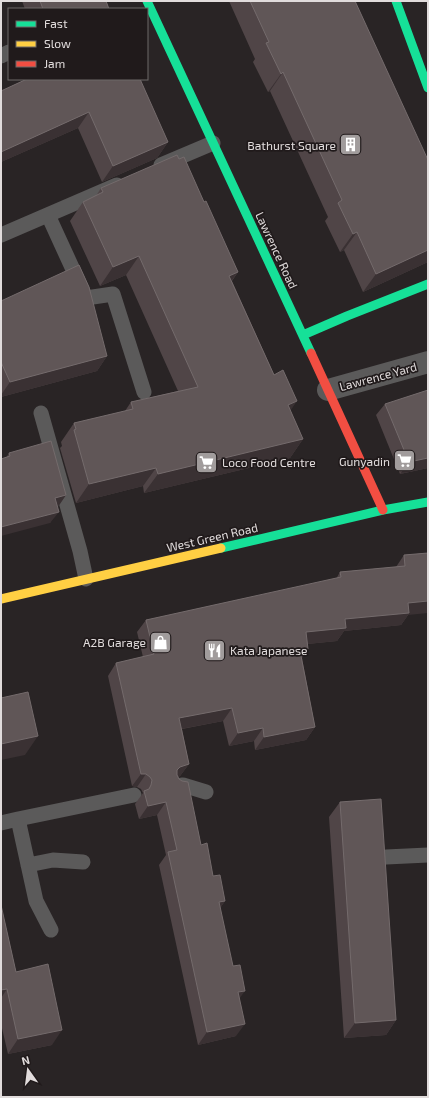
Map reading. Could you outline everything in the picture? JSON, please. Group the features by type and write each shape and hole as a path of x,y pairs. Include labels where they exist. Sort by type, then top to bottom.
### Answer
{"street":[{"path":"396,1 428,88"},
{"name":"Lawrence Road","path":"148,9 213,142 383,510"},
{"path":"303,335 428,284"},
{"name":"Lawrence Yard","path":"328,390 428,362"},
{"name":"West Green Road","path":"1,599 383,510 428,502"}],"lane":[{"path":"148,171 213,142"},
{"path":"1,235 127,180"},
{"path":"48,215 86,298 113,294 144,392"},
{"path":"41,413 80,551 86,579"},
{"path":"177,786 183,785 206,792"},
{"path":"1,823 134,795"},
{"path":"18,819 36,901 51,930"},
{"path":"386,857 428,855"},
{"path":"28,865 53,860 83,862"}],"building":[{"path":"40,1 106,1 109,8 43,8"},
{"name":"Bathurst Square","path":"250,1 355,1 428,160 428,250 376,274 357,232 353,234 338,203 342,200 283,72 281,74 266,43 269,42"},
{"path":"25,80 140,80 168,142 113,166 89,112 1,152 1,91"},
{"path":"177,155 179,159 184,157 204,202 206,201 238,272 229,276 274,375 283,370 297,401 288,405 303,439 158,474 156,468 89,484 74,430 76,429 74,423 133,409 131,402 198,387 139,256 113,267 83,202 103,192 101,188"},
{"path":"79,265 89,287 107,356 10,382 1,362 1,301"},
{"path":"428,390 428,458 409,462 385,404"},
{"path":"51,441 66,495 55,498 59,512 1,527 1,459 10,456 9,453"},
{"path":"428,553 428,601 408,603 409,613 345,619 346,628 306,632 308,649 300,651 315,727 264,737 263,728 238,733 232,708 179,718 189,764 180,767 177,770 177,775 182,781 188,782 201,845 207,843 213,876 220,875 225,901 219,902 233,966 240,965 245,991 238,992 245,1024 207,1032 168,852 177,850 166,802 148,806 144,791 149,789 152,780 146,774 141,774 116,663 154,654 146,620 341,577 340,572 405,566 404,555"},
{"path":"28,692 38,736 1,744 1,698"},
{"path":"381,799 396,1020 355,1023 340,802"},
{"path":"1,905 16,972 48,964 62,1030 18,1039 7,989 1,990"}],"traffic: fast":[{"path":"147,1 311,353"},
{"path":"396,1 428,88"},
{"path":"303,335 428,284"},
{"path":"221,548 383,510 428,502"}],"traffic: slow":[{"path":"1,599 221,548"}],"traffic: jam":[{"path":"311,353 383,510"}],"place":[{"name":"Bathurst Square","path":"351,145"},
{"name":"Gunyadin","path":"405,461"},
{"name":"Loco Food Centre","path":"206,462"},
{"name":"A2B Garage","path":"161,642"},
{"name":"Kata Japanese","path":"215,650"}]}
